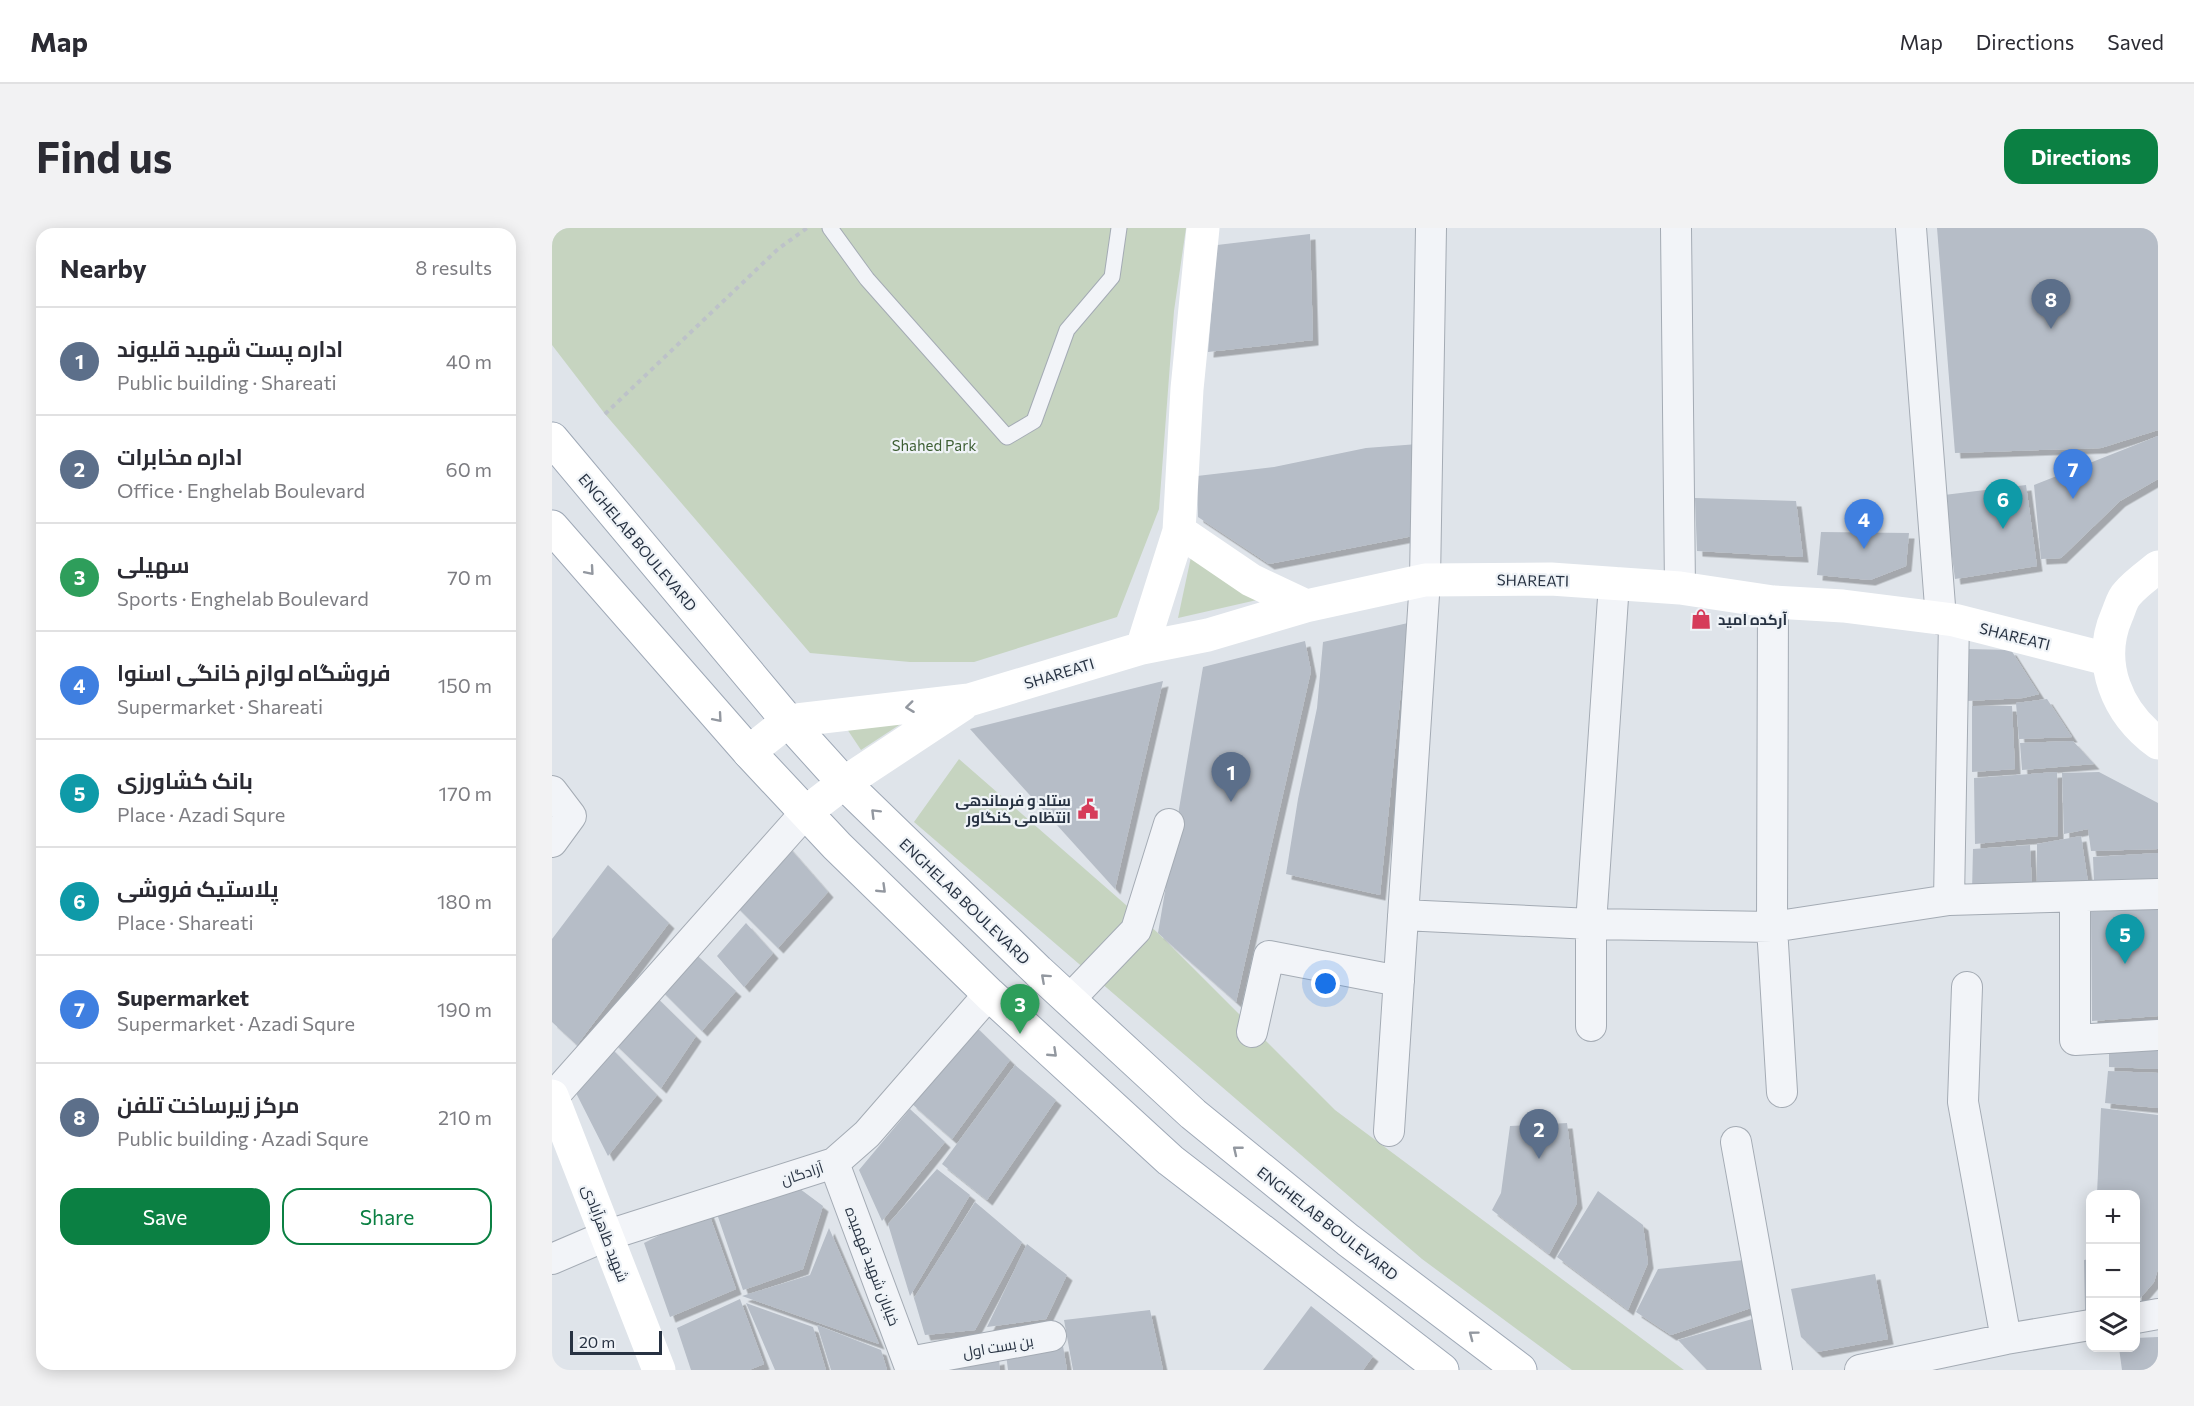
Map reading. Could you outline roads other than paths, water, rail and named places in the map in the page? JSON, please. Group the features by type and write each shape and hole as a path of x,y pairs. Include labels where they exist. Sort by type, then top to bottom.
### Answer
{"main road":[{"path":"1142,648 1179,531 1187,388 1203,228"},
{"name":"ENGHELAB BOULEVARD","path":"552,439 788,721 844,783 1069,1000 1193,1114 1348,1240 1520,1370"},
{"path":"552,527 749,753 989,994 1170,1160 1442,1370"},
{"path":"1179,531 1251,580 1306,606"},
{"path":"2158,567 2126,594 2110,631 2107,658 2117,692 2130,719 2158,743"},
{"name":"SHAREATI","path":"969,700 1142,648 1208,635 1306,606 1425,580 1551,579 1680,588 1773,602 1843,606 1948,620 2107,658"},
{"path":"749,753 788,721 969,700"},
{"path":"806,812 844,783 969,700"},
{"name":"شهید طاهرآبادی","path":"553,1097 659,1370"}],"street":[{"path":"1389,1131 1425,580 1431,228"},
{"path":"1676,228 1680,588"},
{"path":"1911,228 1948,620 1949,900"},
{"path":"1590,1026 1591,924 1614,583"},
{"path":"1773,602 1772,927 1782,1092"},
{"path":"552,791 571,816 552,842"},
{"path":"553,1097 806,812"},
{"path":"1069,1000 1136,930 1169,824"},
{"path":"1403,915 1591,924 1772,927 1949,900 2158,894"},
{"path":"2075,897 2075,1040 2158,1035"},
{"path":"1252,1032 1269,956 1399,981"},
{"path":"1967,987 1963,1102 2006,1339"},
{"name":"آزادگان","path":"552,1259 608,1235 834,1163 867,1134 989,994"},
{"path":"1736,1142 1777,1370"},
{"name":"خیابان شهید فهمیده","path":"834,1163 910,1366"},
{"path":"2140,1317 2158,1314"},
{"path":"1860,1370 2006,1339 2086,1326"},
{"name":"بن بست اول","path":"910,1366 1051,1336"}],"lane":[{"path":"830,228 867,279 1006,437 1034,421 1067,330 1112,277 1119,228"}],"place":[{"name":"مرکز زیرساخت تلفن","path":"2051,329"},
{"name":"Supermarket","path":"2073,499"},
{"name":"پلاستیک فروشی","path":"2003,529"},
{"name":"فروشگاه لوازم خانگی اسنوا","path":"1864,549"},
{"name":"آرکده امید","path":"1701,619"},
{"name":"اداره پست شهید قلیوند","path":"1231,802"},
{"name":"ستاد و فرماندهی انتظامی کنگاور","path":"1088,809"},
{"name":"بانک کشاورزی","path":"2125,964"},
{"name":"سهیلی","path":"1020,1034"},
{"name":"اداره مخابرات","path":"1539,1159"}],"park label":[{"name":"Shahed Park","path":"934,445"}]}
